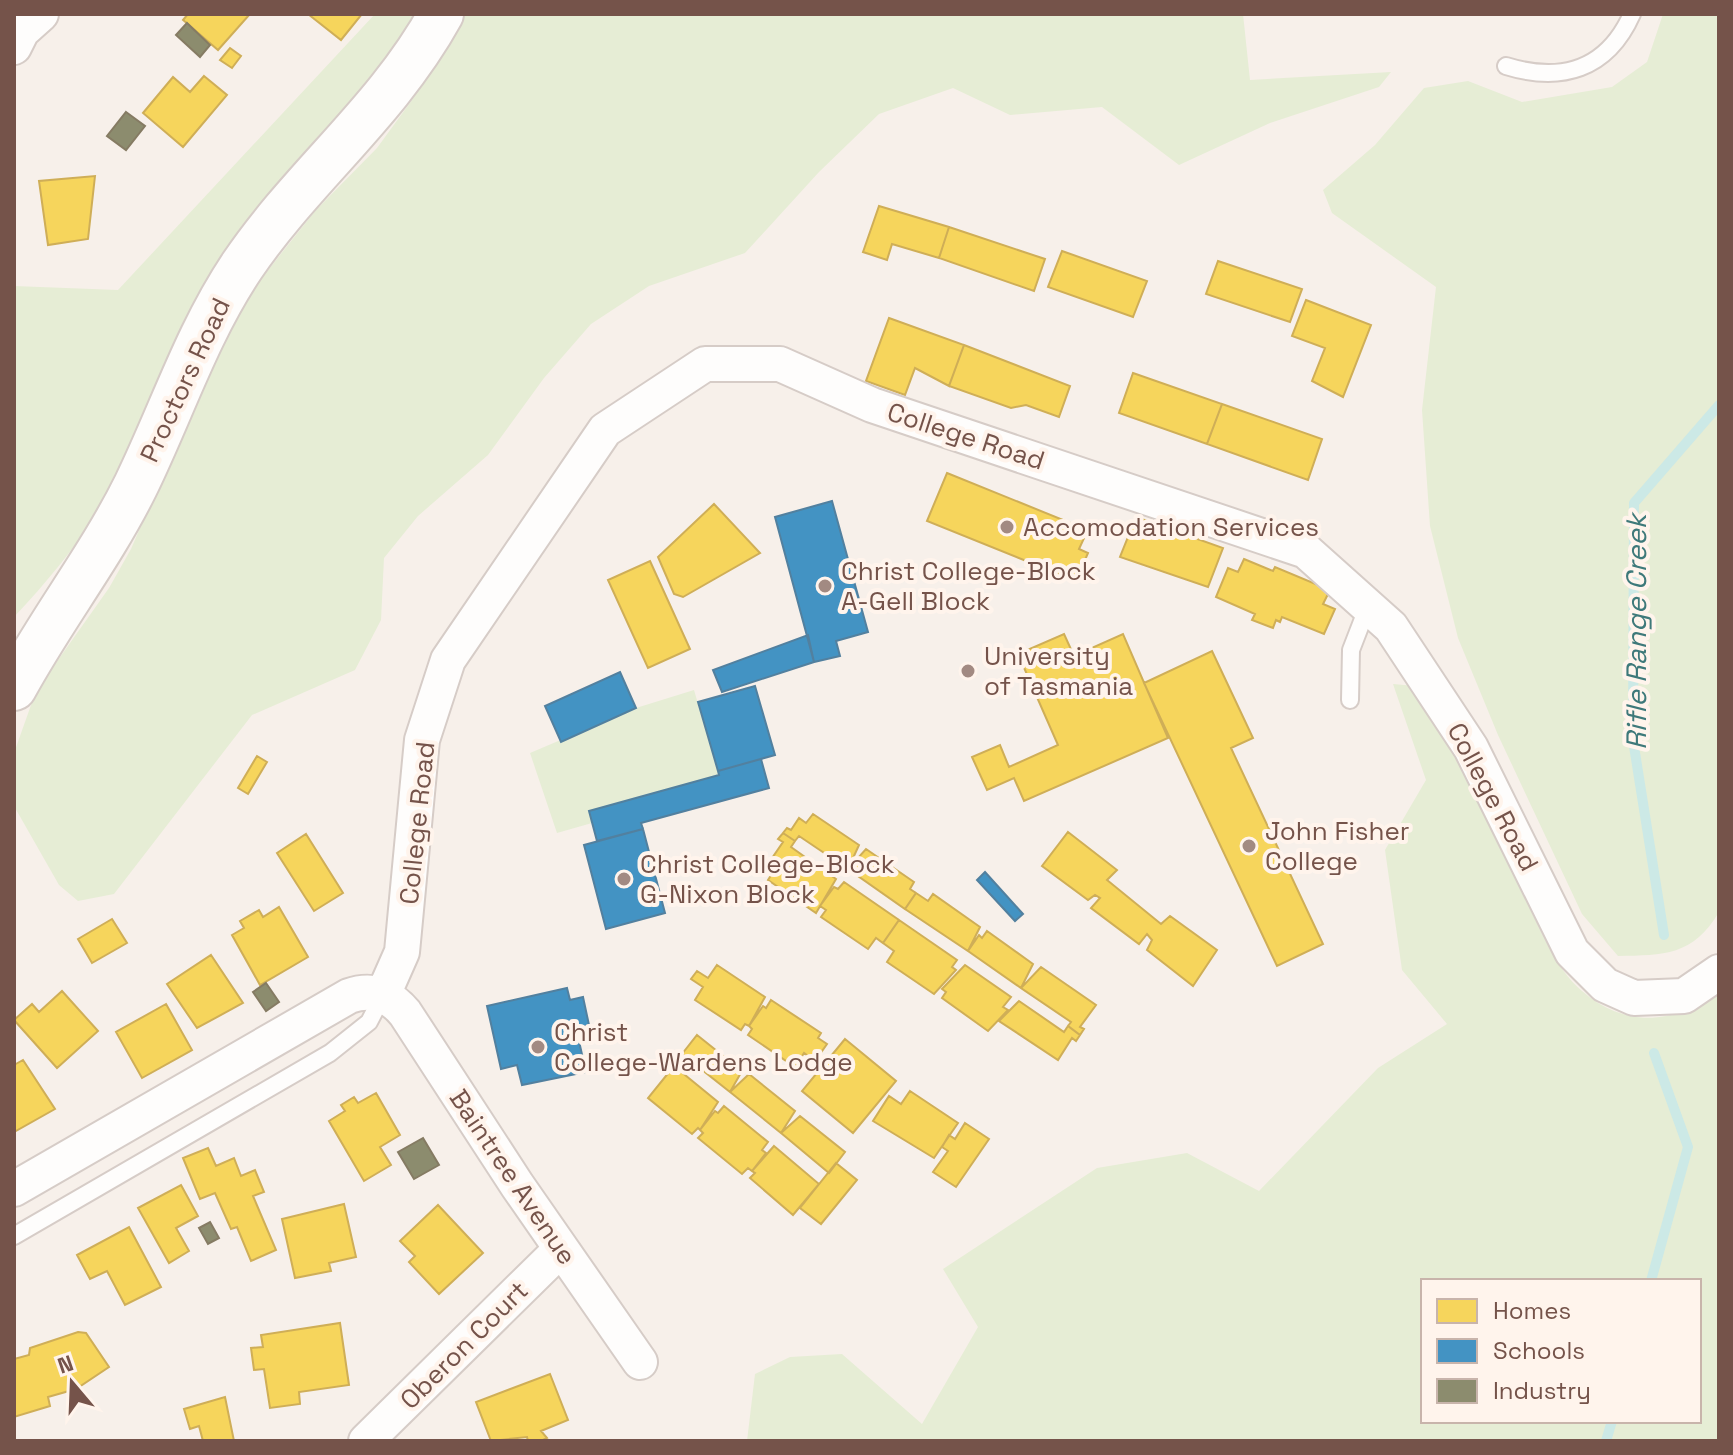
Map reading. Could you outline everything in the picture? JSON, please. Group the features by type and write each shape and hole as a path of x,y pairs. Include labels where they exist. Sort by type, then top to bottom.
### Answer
{"street":[{"path":"14,47 22,31 41,14"},
{"name":"Proctors Road","path":"14,688 105,543 137,483 218,303 275,222 363,126 400,80 441,14"},
{"name":"College Road","path":"383,995 402,952 422,740 448,660 605,430 705,364 780,364 872,405 1306,551 1391,627 1471,748 1572,952 1605,985 1634,998 1684,996 1719,972"},
{"path":"14,1189 349,996 366,992 383,995"},
{"name":"Baintree Avenue","path":"383,995 405,1013 561,1249 640,1362"},
{"name":"Oberon Court","path":"366,1441 561,1249"}],"lane":[{"path":"1506,66 1529,73 1558,75 1580,68 1605,54 1632,14"},
{"path":"1350,700 1351,650 1368,606"},
{"path":"14,1236 330,1053 369,1022 383,995"}],"green space":[{"path":"375,14 421,14 163,374 136,442 97,513 67,556 14,617 14,286 118,290"},
{"path":"466,14 1243,14 1250,80 1391,72 1379,87 1270,123 1179,165 1102,107 1010,115 953,88 879,114 819,172 745,253 649,286 591,324 544,378 488,455 418,516 384,558 381,620 355,670 252,715 114,894 78,901 59,885 14,806 14,753 36,691 109,588 131,549 192,407 253,289 315,211 377,148 412,100"},
{"path":"1663,14 1719,14 1719,912 1699,937 1688,945 1663,953 1618,956 1582,914 1498,735 1458,638 1430,526 1422,410 1436,287 1332,213 1323,190 1375,145 1424,88 1468,81 1522,102 1612,87 1647,62"},
{"path":"1393,684 1415,686 1468,782 1553,954 1582,991 1616,1012 1651,1018 1686,1010 1719,989 1719,1441 747,1441 755,1374 790,1357 842,1354 922,1424 978,1327 943,1269 1097,1168 1187,1153 1259,1191 1378,1068 1447,1024 1402,970 1385,850 1426,780"},
{"path":"694,690 719,775 589,811 592,823 557,833 530,753 636,708"}],"building: Homes":[{"path":"188,14 250,14 218,50 183,20"},
{"path":"308,14 362,14 341,40"},
{"path":"230,48 241,56 232,68 220,60"},
{"path":"204,76 227,95 183,147 143,113 173,77 190,92"},
{"path":"95,176 88,239 48,245 39,181"},
{"path":"879,206 949,227 939,258 892,244 887,260 863,252"},
{"path":"949,227 1045,259 1034,291 939,258"},
{"path":"1062,251 1147,281 1133,317 1048,287"},
{"path":"1218,261 1302,289 1290,322 1206,294"},
{"path":"1306,300 1371,325 1343,397 1312,381 1325,348 1292,336"},
{"path":"889,318 964,345 949,386 915,368 905,395 866,381"},
{"path":"964,345 1070,386 1059,417 1026,405 1011,408 949,386"},
{"path":"1133,373 1222,404 1207,444 1119,413"},
{"path":"1222,404 1322,439 1308,480 1207,444"},
{"name":"Accomodation Services","path":"947,473 1073,524 1070,530 1085,536 1079,549 1088,553 1076,581 927,521"},
{"path":"714,504 760,553 683,597 674,594 658,557"},
{"path":"1136,517 1223,548 1208,587 1120,557"},
{"path":"1244,559 1273,571 1275,567 1330,590 1323,604 1335,609 1324,634 1282,617 1280,622 1276,620 1273,628 1252,620 1255,614 1216,597 1228,568 1238,572"},
{"path":"650,561 690,649 648,668 608,580"},
{"path":"1064,634 1074,656 1123,634 1168,738 1024,801 1014,778 987,790 972,757 1000,745 1009,767 1058,745 1018,654"},
{"name":"John Fisher College","path":"1212,651 1253,738 1231,748 1323,944 1277,966 1144,683"},
{"path":"257,756 267,762 248,794 238,788"},
{"path":"813,814 859,845 848,869 799,836 795,841 783,833 787,828 791,830 799,818 806,823"},
{"path":"1068,832 1117,870 1107,880 1161,924 1170,916 1217,950 1193,986 1147,950 1152,940 1147,934 1139,944 1091,908 1100,898 1095,895 1088,900 1042,866"},
{"path":"783,833 795,841 791,847 836,879 816,913 768,880 775,869 768,864 783,842 778,839"},
{"path":"306,834 343,893 314,911 277,853"},
{"path":"866,849 914,882 910,889 916,893 905,909 848,869"},
{"path":"844,882 899,920 883,943 876,938 868,949 821,917 826,910 820,906 834,887 838,889"},
{"path":"916,893 928,901 933,894 980,927 968,951 905,909"},
{"path":"279,907 308,957 260,985 232,935 244,928 240,921 259,910 263,917"},
{"path":"112,919 127,943 92,963 78,939"},
{"path":"899,920 957,960 952,967 956,970 934,994 887,962 894,951 883,943"},
{"path":"987,931 1033,964 1021,988 968,951 979,935 982,938"},
{"path":"211,955 243,1003 197,1028 167,984"},
{"path":"717,965 765,997 749,1026 745,1024 741,1030 695,1000 703,987 691,979 697,971 708,978"},
{"path":"965,965 1011,997 1003,1007 1008,1010 988,1031 942,998 946,992 942,989"},
{"path":"1041,967 1096,1005 1080,1027 1084,1029 1080,1035 1068,1026 1071,1022 1021,988"},
{"path":"62,991 98,1031 57,1068 14,1020 32,1004 39,1012"},
{"path":"771,1000 821,1033 818,1038 827,1044 815,1061 804,1053 795,1067 748,1035 752,1029 749,1026"},
{"path":"1019,1001 1064,1032 1068,1026 1080,1035 1076,1041 1072,1038 1058,1060 999,1021"},
{"path":"166,1004 192,1050 142,1078 116,1032"},
{"path":"697,1035 742,1071 730,1092 682,1054"},
{"path":"845,1039 896,1081 853,1133 802,1091"},
{"path":"23,1060 55,1109 14,1132 14,1065"},
{"path":"674,1066 718,1102 700,1130 698,1128 692,1134 648,1098"},
{"path":"749,1074 795,1111 781,1133 730,1092"},
{"path":"910,1091 958,1123 934,1158 873,1121 889,1096 901,1104"},
{"path":"376,1093 400,1135 380,1147 391,1165 364,1181 329,1121 345,1111 341,1105 354,1097 358,1103"},
{"path":"724,1106 768,1142 762,1150 766,1153 752,1171 748,1168 742,1174 698,1138 703,1133 700,1130 715,1111 718,1113"},
{"path":"800,1116 845,1152 829,1173 781,1133"},
{"path":"965,1123 989,1139 956,1187 933,1172 948,1151 942,1147 949,1135 955,1139"},
{"path":"774,1146 819,1184 793,1215 750,1178 755,1173 752,1171"},
{"path":"208,1148 216,1166 234,1158 241,1176 255,1170 264,1192 253,1196 276,1250 251,1261 237,1227 231,1229 215,1193 200,1199 183,1158"},
{"path":"836,1163 857,1180 821,1224 800,1208"},
{"path":"181,1185 198,1216 176,1228 189,1251 169,1263 138,1208"},
{"path":"344,1204 356,1257 329,1263 331,1271 295,1278 282,1219"},
{"path":"438,1205 483,1253 439,1294 409,1262 415,1256 400,1241"},
{"path":"129,1227 161,1287 125,1305 107,1271 90,1279 77,1255"},
{"path":"340,1323 349,1385 299,1392 300,1404 270,1408 264,1369 254,1370 251,1348 263,1347 261,1335"},
{"path":"78,1332 86,1333 109,1367 76,1389 48,1397 50,1406 14,1417 14,1359 29,1355 30,1348"},
{"path":"550,1374 568,1420 541,1431 547,1438 541,1441 528,1441 527,1437 491,1441 476,1402"},
{"path":"225,1397 234,1441 203,1441 199,1426 190,1429 184,1409"}],"building: Schools":[{"name":"Christ College-Block A-Gell Block","path":"832,501 868,632 836,641 840,656 814,662 775,517"},
{"path":"808,635 814,662 722,692 713,670"},
{"path":"620,672 636,708 561,742 545,706"},
{"path":"755,686 775,755 718,771 698,702"},
{"path":"761,759 769,788 641,823 643,829 597,841 589,811 719,775 718,771"},
{"name":"Christ College-Block G-Nixon Block","path":"643,829 665,913 606,929 584,845"},
{"path":"985,872 1023,914 1015,921 977,880"},
{"name":"Christ College-Wardens Lodge","path":"567,988 570,1000 583,997 589,1025 576,1028 586,1072 522,1085 517,1065 501,1069 487,1006"}],"building: Industry":[{"path":"187,23 210,45 200,57 176,35"},
{"path":"126,112 145,126 126,150 107,136"},
{"path":"266,983 279,1002 266,1011 253,992"},
{"path":"423,1138 439,1165 414,1179 398,1152"},
{"path":"210,1222 219,1238 208,1244 199,1228"}],"waterway":[{"name":"Rifle Range Creek","path":"1664,935 1633,740 1634,503 1719,405"},
{"name":"Rifle Range Creek","path":"1652,1279 1688,1147 1654,1053"},
{"name":"Rifle Range Creek","path":"1606,1441 1611,1423"}],"place":[{"name":"Accomodation Services","path":"1007,527"},
{"name":"Christ College-Block A-Gell Block","path":"825,586"},
{"name":"University of Tasmania","path":"968,671"},
{"name":"John Fisher College","path":"1249,846"},
{"name":"Christ College-Block G-Nixon Block","path":"624,879"},
{"name":"Christ College-Wardens Lodge","path":"538,1047"}]}
